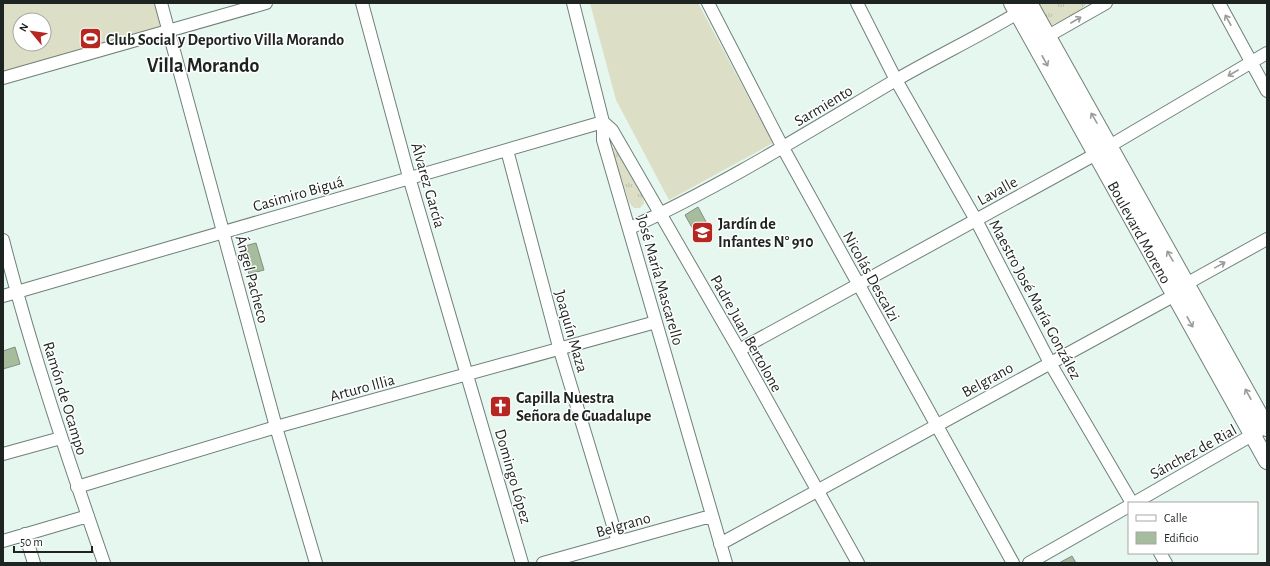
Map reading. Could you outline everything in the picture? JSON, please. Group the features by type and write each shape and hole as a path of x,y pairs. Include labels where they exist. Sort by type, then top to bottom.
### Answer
{"main road":[{"name":"Boulevard Moreno","path":"1022,6 1041,40 1096,154 1267,427"},
{"name":"Boulevard Moreno","path":"1041,40 1109,145 1253,436 1267,461"}],"street":[{"name":"Ángel Pacheco","path":"161,3 276,427 316,563"},
{"path":"3,78 266,3"},
{"name":"Álvarez García","path":"362,3 409,177 468,375"},
{"name":"José María Mascarello","path":"573,3 603,122 603,140 630,228 711,516 726,563"},
{"name":"Nicolás Descalzi","path":"708,3 783,148 1013,563"},
{"name":"Maestro José María González","path":"857,3 896,80 976,220 1050,363 1132,502"},
{"path":"1219,3 1267,91"},
{"path":"1041,40 1100,4"},
{"name":"Sarmiento","path":"630,228 662,214 783,148 1022,6"},
{"name":"Lavalle","path":"739,350 858,283 1096,154 1109,145 1267,54"},
{"name":"Casimiro Biguá","path":"3,296 409,177 603,122"},
{"name":"Padre Juan Bertolone","path":"603,122 612,130 662,214 858,563"},
{"name":"Joaquín Maza","path":"507,150 559,347 618,542"},
{"name":"Belgrano","path":"720,544 1181,290 1267,239"},
{"name":"Ramón de Ocampo","path":"3,240 16,292 61,438 104,563"},
{"name":"Arturo Illia","path":"77,487 276,427 468,375 559,347 656,322"},
{"name":"Domingo López","path":"468,375 522,563"},
{"name":"Sánchez de Rial","path":"1135,502 1267,427"},
{"path":"3,454 61,438"},
{"path":"1030,563 1128,507"},
{"path":"3,541 88,516"},
{"name":"Belgrano","path":"544,563 711,516"},
{"path":"25,534 34,563"},
{"path":"1161,554 1166,563"}],"green space":[{"name":"Club Social y Deportivo Villa Morando","path":"3,3 154,3 160,22 159,30 3,76"},
{"path":"590,3 698,3 773,143 669,200 616,100"},
{"path":"1037,3 1086,4 1081,10 1052,25 1047,20"},
{"path":"613,148 617,149 643,195 644,203 640,208 634,208 629,202"}],"building":[{"name":"Jardín de Infantes N° 910","path":"698,207 711,231 698,238 685,215"},
{"path":"256,243 264,270 249,274 241,247"},
{"path":"15,347 20,364 3,369 3,351"},
{"path":"1072,556 1076,563 1059,563"}],"place":[{"name":"Club Social y Deportivo Villa Morando","path":"90,39"},
{"name":"Jardín de Infantes N° 910","path":"703,232"},
{"name":"Capilla Nuestra Señora de Guadalupe","path":"501,406"}],"district":[{"name":"Villa Morando","path":"203,65"}]}
